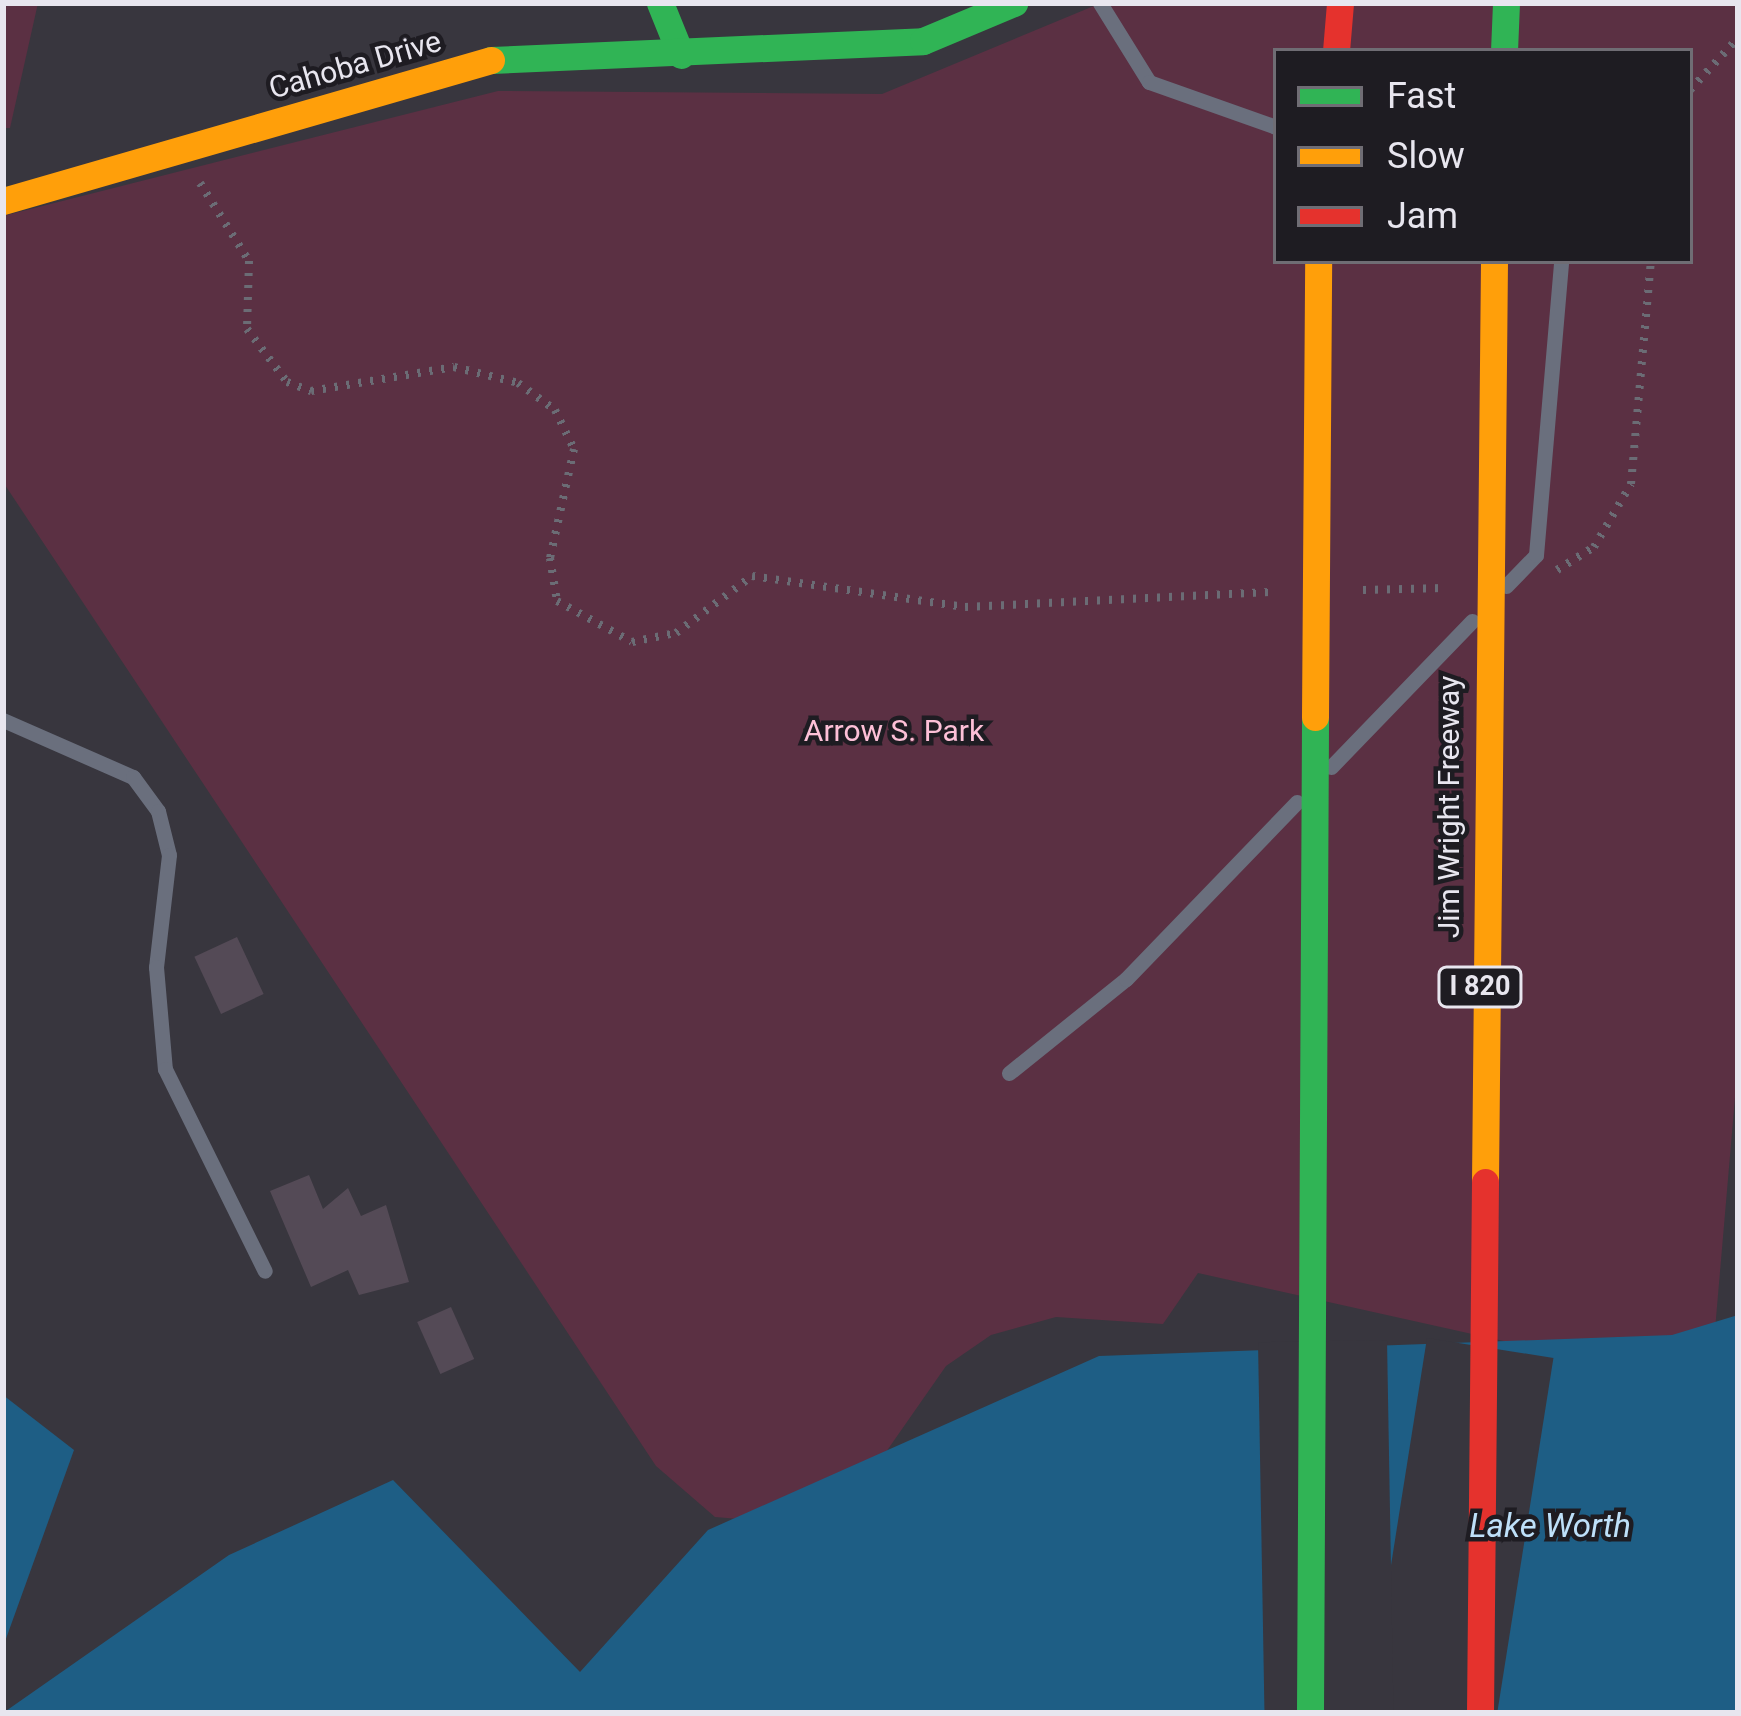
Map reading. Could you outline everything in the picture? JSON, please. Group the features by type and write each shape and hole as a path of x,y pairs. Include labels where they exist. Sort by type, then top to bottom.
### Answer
{"main road":[{"path":"660,3 681,55"},
{"name":"Cahoba Drive","path":"3,201 508,55 681,55 923,41 1014,3"},
{"path":"1336,48 1340,3"},
{"path":"1504,48 1506,3"},
{"path":"1310,1713 1318,264"},
{"name":"Jim Wright Freeway","path":"1480,1713 1494,264"}],"lane":[{"path":"1100,3 1149,82 1273,126"},
{"path":"1009,1072 1126,979 1536,555 1562,264"},
{"path":"3,720 133,777 158,811 169,855 156,967 165,1069 265,1271"}],"path":[{"path":"1693,87 1738,38"},
{"path":"188,147 208,208 249,261 247,329 287,382 311,391 454,367 518,382 555,410 574,449 550,558 557,601 582,623 632,642 676,634 752,575 965,607 1282,592"},
{"path":"1349,590 1530,586 1594,547 1631,484 1652,264"}],"green space":[{"path":"3,3 38,3 10,128 3,128"},
{"name":"Arrow S. Park","path":"1101,3 1738,3 1738,1063 1713,1353 1562,1354 1198,1273 1163,1324 1056,1317 991,1335 946,1366 879,1462 764,1521 715,1517 656,1466 3,482 3,216 498,91 882,94"}],"water":[{"name":"Lake Worth","path":"1738,1315 1738,1713 3,1713 229,1555 393,1480 580,1672 708,1530 1099,1356 1672,1335"},
{"path":"3,1395 74,1450 3,1647"}],"pier":[{"path":"1427,1338 1553,1358 1497,1713 1368,1708"},
{"path":"1387,1340 1394,1713 1264,1713 1258,1342"}],"building":[{"path":"237,937 264,994 221,1014 194,957"},
{"path":"309,1175 323,1209 348,1188 361,1216 386,1205 409,1282 359,1295 348,1270 311,1287 270,1191"},
{"path":"451,1307 474,1359 440,1374 417,1322"}],"traffic: fast":[{"path":"660,3 681,55"},
{"path":"491,60 923,41 1014,3"},
{"path":"1504,48 1506,3"},
{"path":"1310,1713 1315,717"}],"traffic: slow":[{"path":"3,201 491,60"},
{"path":"1315,717 1318,264"},
{"path":"1485,1182 1494,264"}],"traffic: jam":[{"path":"1336,48 1340,3"},
{"path":"1480,1713 1485,1182"}]}
